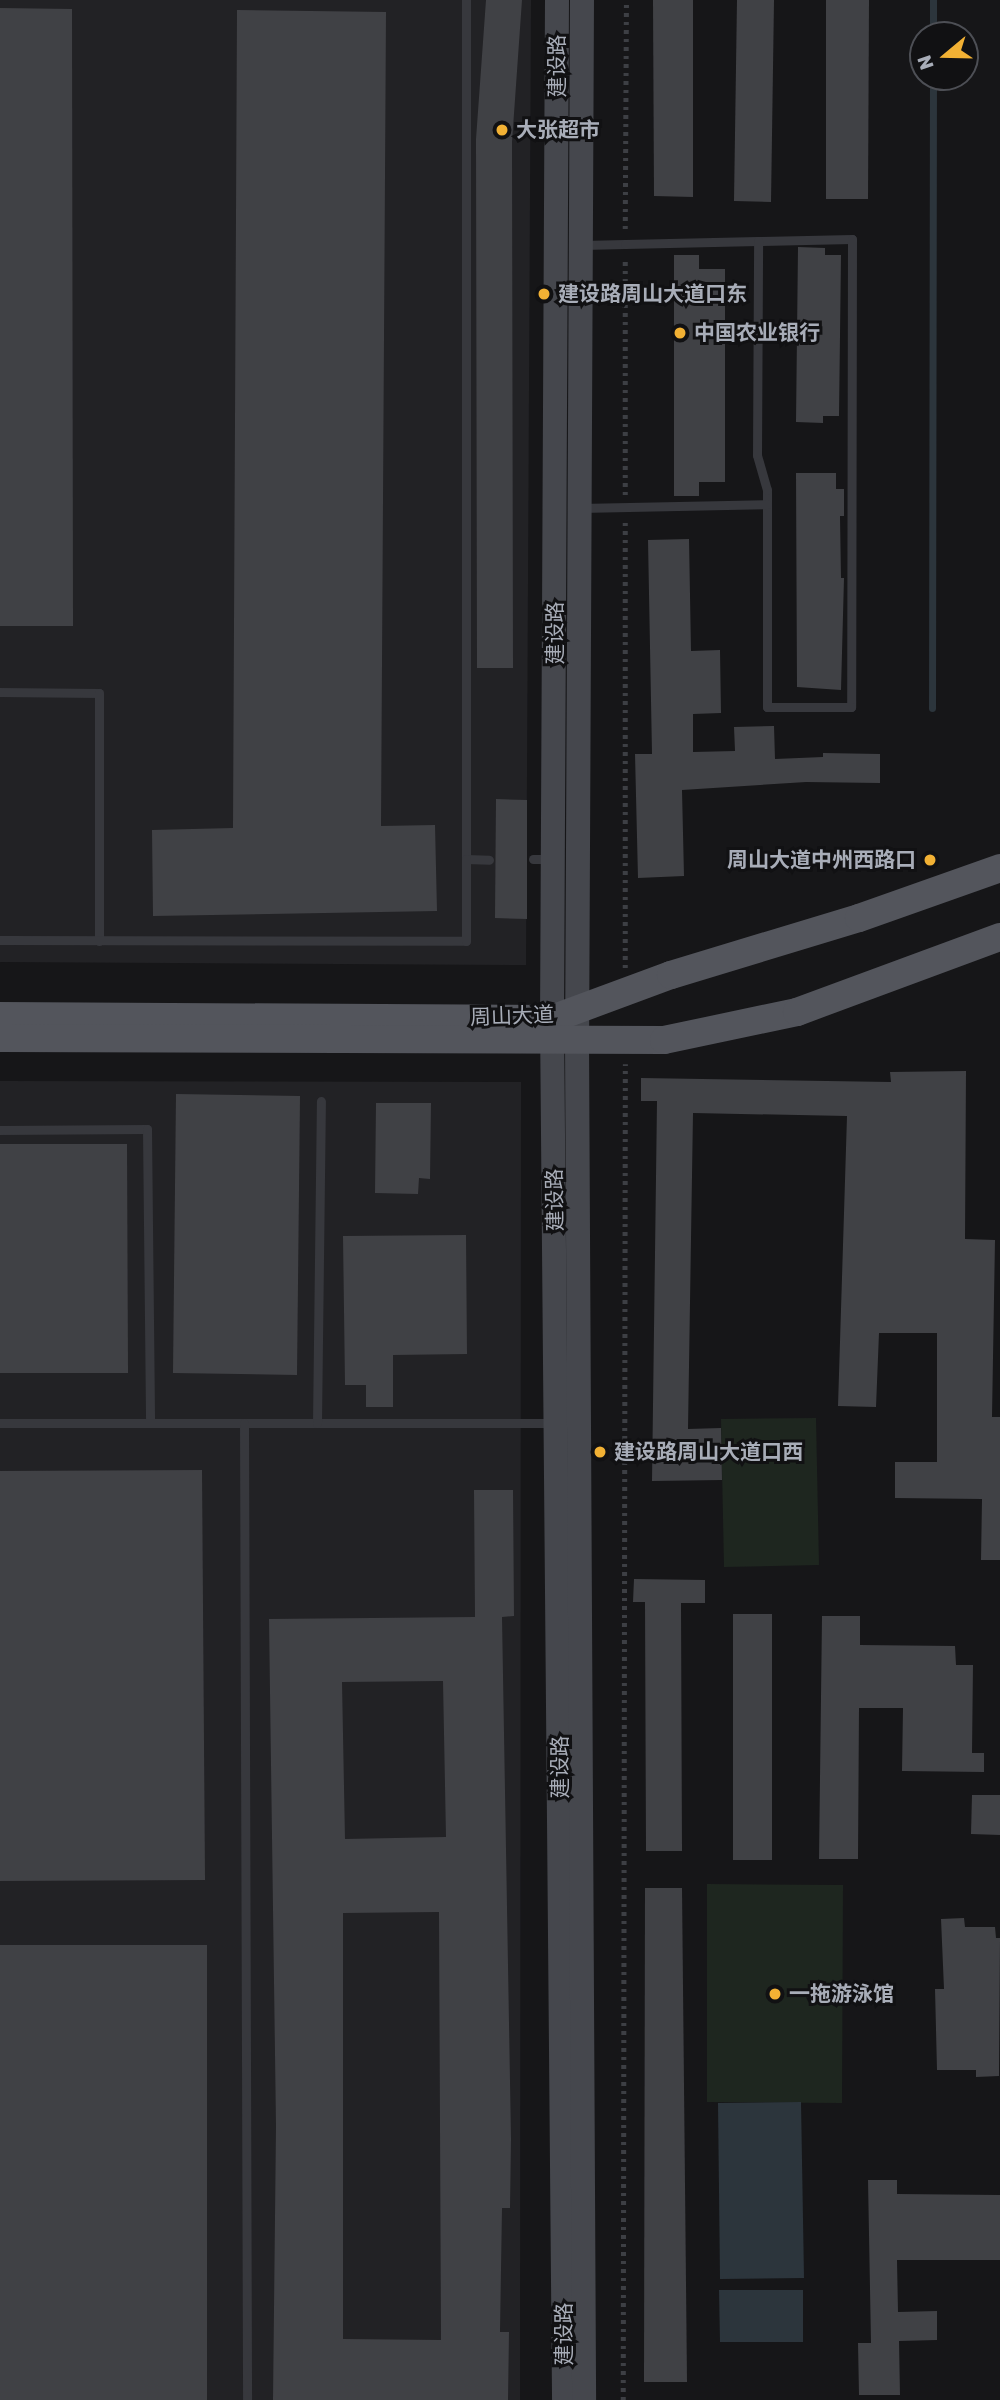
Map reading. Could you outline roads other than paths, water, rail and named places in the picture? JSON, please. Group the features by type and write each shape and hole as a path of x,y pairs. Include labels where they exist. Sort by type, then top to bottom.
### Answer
{"main road":[{"name":"周山大道","path":"0,1038 565,1028 625,992 859,918 1000,868"},
{"name":"周山大道","path":"0,1016 565,1028 625,1041 664,1040 797,1012 1000,937"}],"street":[{"name":"建设路","path":"557,0 556,859 565,1028 568,1423 584,2400"},
{"name":"建设路","path":"556,859 580,509 582,0"},
{"name":"建设路","path":"564,2400 568,1423"}],"lane":[{"path":"0,940 466,941 466,0"},
{"path":"581,245 758,241 852,239 851,707 767,707 767,504 757,455 758,241"},
{"path":"580,509 767,504"},
{"path":"0,692 99,693 99,940"},
{"path":"466,859 489,860"},
{"path":"317,1423 321,1101"},
{"path":"0,1130 147,1129 150,1423"},
{"path":"0,1423 568,1423"},
{"path":"244,1423 247,2400"}],"waterway":[{"path":"933,0 933,21"},
{"path":"932,708 933,91"}],"place":[{"name":"大张超市","path":"502,130"},
{"name":"建设路周山大道口东","path":"544,294"},
{"name":"中国农业银行","path":"680,333"},
{"name":"周山大道中州西路口","path":"930,860"},
{"name":"建设路周山大道口西","path":"600,1452"},
{"name":"一拖游泳馆","path":"775,1994"}]}
